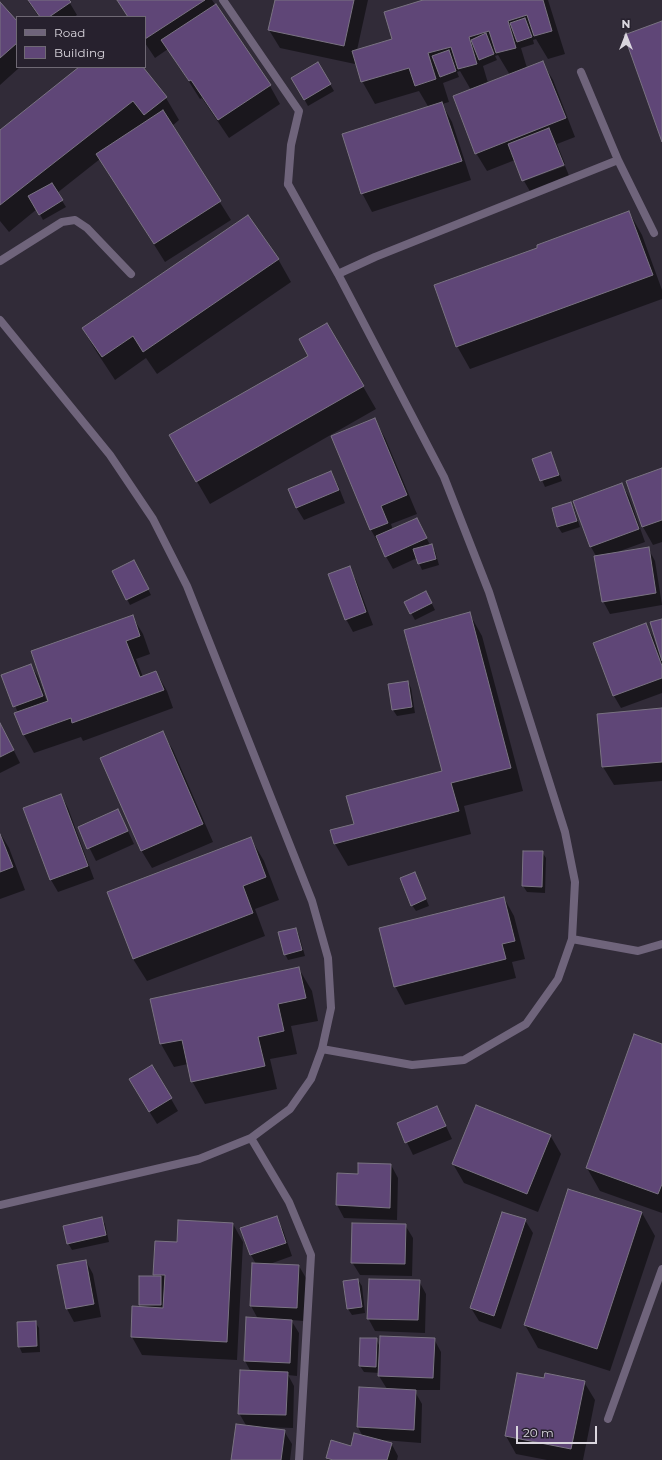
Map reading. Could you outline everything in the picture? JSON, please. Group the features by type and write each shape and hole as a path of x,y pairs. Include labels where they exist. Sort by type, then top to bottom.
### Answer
{"street":[{"path":"223,0 299,111 291,145 288,184 338,274 444,477 489,592 565,832 575,882 572,939 558,979 526,1024 464,1060 412,1065 322,1049"},
{"path":"581,72 618,160 654,233"},
{"path":"338,274 375,257 618,160"},
{"path":"0,261 62,222 74,220 87,228 131,274"},
{"path":"0,320 110,455 153,519 188,586 314,908 328,958 331,1000 331,1008 322,1049 311,1079 290,1109 251,1138 199,1159 0,1205"},
{"path":"572,939 638,951 662,944"},
{"path":"251,1138 289,1202 311,1255 300,1460"},
{"path":"608,1419 662,1269"}],"building":[{"path":"28,0 69,0 71,2 50,16 39,16"},
{"path":"117,0 205,0 146,38 146,16 127,16"},
{"path":"275,0 354,0 344,46 268,30"},
{"path":"423,0 543,0 552,31 534,36 527,15 508,21 516,48 496,53 489,31 469,37 477,64 458,69 451,47 428,53 436,79 415,86 409,68 361,82 352,51 392,39 384,12"},
{"path":"0,2 16,20 16,44 0,58"},
{"path":"216,4 271,85 218,120 191,80 189,81 161,40"},
{"path":"525,18 532,37 517,42 510,23"},
{"path":"662,21 662,142 624,35"},
{"path":"486,33 494,54 479,60 471,40"},
{"path":"449,50 456,71 440,77 432,56"},
{"path":"543,61 566,118 475,154 453,96"},
{"path":"318,62 331,84 304,100 291,78"},
{"path":"78,68 144,68 167,97 144,115 133,101 0,205 0,130"},
{"path":"442,102 462,161 361,194 342,134"},
{"path":"163,110 221,201 154,244 96,154"},
{"path":"549,128 564,165 522,181 508,144"},
{"path":"52,183 63,200 39,215 28,196"},
{"path":"629,211 653,275 456,347 434,285 537,248 537,245"},
{"path":"248,215 279,259 143,352 133,336 102,357 82,328"},
{"path":"327,323 364,386 196,482 169,435 308,356 299,339"},
{"path":"375,418 407,495 381,506 388,523 370,530 331,436"},
{"path":"551,452 559,475 540,481 532,459"},
{"path":"662,468 662,520 642,527 626,481"},
{"path":"331,471 339,490 296,508 288,489"},
{"path":"622,483 639,529 590,547 573,501"},
{"path":"571,502 577,521 557,527 552,508"},
{"path":"417,518 427,538 385,557 376,536"},
{"path":"432,544 436,559 418,564 413,549"},
{"path":"649,547 656,593 602,602 594,556"},
{"path":"134,560 149,589 126,600 112,571"},
{"path":"350,566 366,612 345,620 328,574"},
{"path":"426,591 432,603 410,614 404,602"},
{"path":"470,612 511,768 451,783 459,811 334,844 330,830 354,824 346,796 442,771 404,630"},
{"path":"133,615 140,636 126,641 140,677 156,671 164,690 72,723 71,718 23,735 14,713 48,701 31,651"},
{"path":"662,619 662,661 650,622"},
{"path":"646,623 662,666 662,678 613,696 593,643"},
{"path":"31,664 43,696 13,707 1,675"},
{"path":"408,681 412,707 392,710 388,684"},
{"path":"662,708 662,762 602,767 597,714"},
{"path":"0,723 14,750 0,757"},
{"path":"163,731 203,824 141,851 100,758"},
{"path":"61,794 88,866 50,880 23,808"},
{"path":"118,809 128,831 87,849 78,827"},
{"path":"0,834 13,867 0,872"},
{"path":"251,837 266,877 243,886 253,913 133,959 107,892"},
{"path":"523,851 543,851 542,887 522,886"},
{"path":"415,872 426,899 411,906 400,878"},
{"path":"504,897 515,941 502,944 506,959 394,987 379,928"},
{"path":"296,928 302,950 284,955 278,932"},
{"path":"299,967 306,998 278,1004 284,1031 258,1037 265,1066 191,1082 182,1040 160,1044 150,999"},
{"path":"634,1034 662,1044 662,1184 658,1194 586,1168"},
{"path":"152,1065 172,1098 149,1112 129,1079"},
{"path":"476,1105 551,1135 527,1194 452,1164"},
{"path":"437,1106 446,1126 405,1143 397,1123"},
{"path":"358,1163 391,1164 390,1208 336,1205 337,1173 358,1174"},
{"path":"568,1189 642,1212 597,1349 524,1325"},
{"path":"502,1212 526,1219 494,1316 470,1308"},
{"path":"277,1216 286,1243 250,1255 240,1228"},
{"path":"102,1217 106,1235 67,1244 63,1226"},
{"path":"178,1220 233,1223 227,1342 131,1337 132,1306 163,1308 165,1275 153,1275 155,1241 177,1242"},
{"path":"352,1223 406,1224 405,1264 351,1263"},
{"path":"86,1260 94,1304 66,1309 57,1265"},
{"path":"252,1263 299,1265 297,1308 250,1306"},
{"path":"139,1276 161,1276 161,1305 139,1305"},
{"path":"358,1279 362,1307 347,1309 343,1281"},
{"path":"369,1279 420,1280 418,1320 367,1319"},
{"path":"246,1317 292,1320 290,1363 244,1361"},
{"path":"36,1321 37,1346 18,1347 17,1322"},
{"path":"380,1336 435,1338 433,1378 378,1376"},
{"path":"360,1338 377,1338 376,1367 359,1366"},
{"path":"240,1370 288,1372 286,1415 238,1414"},
{"path":"517,1373 544,1378 545,1373 585,1381 571,1449 505,1436"},
{"path":"359,1387 416,1390 414,1430 357,1427"},
{"path":"236,1424 285,1430 281,1460 231,1460"},
{"path":"354,1433 392,1443 387,1460 333,1460 326,1458 331,1440 351,1446"}]}
